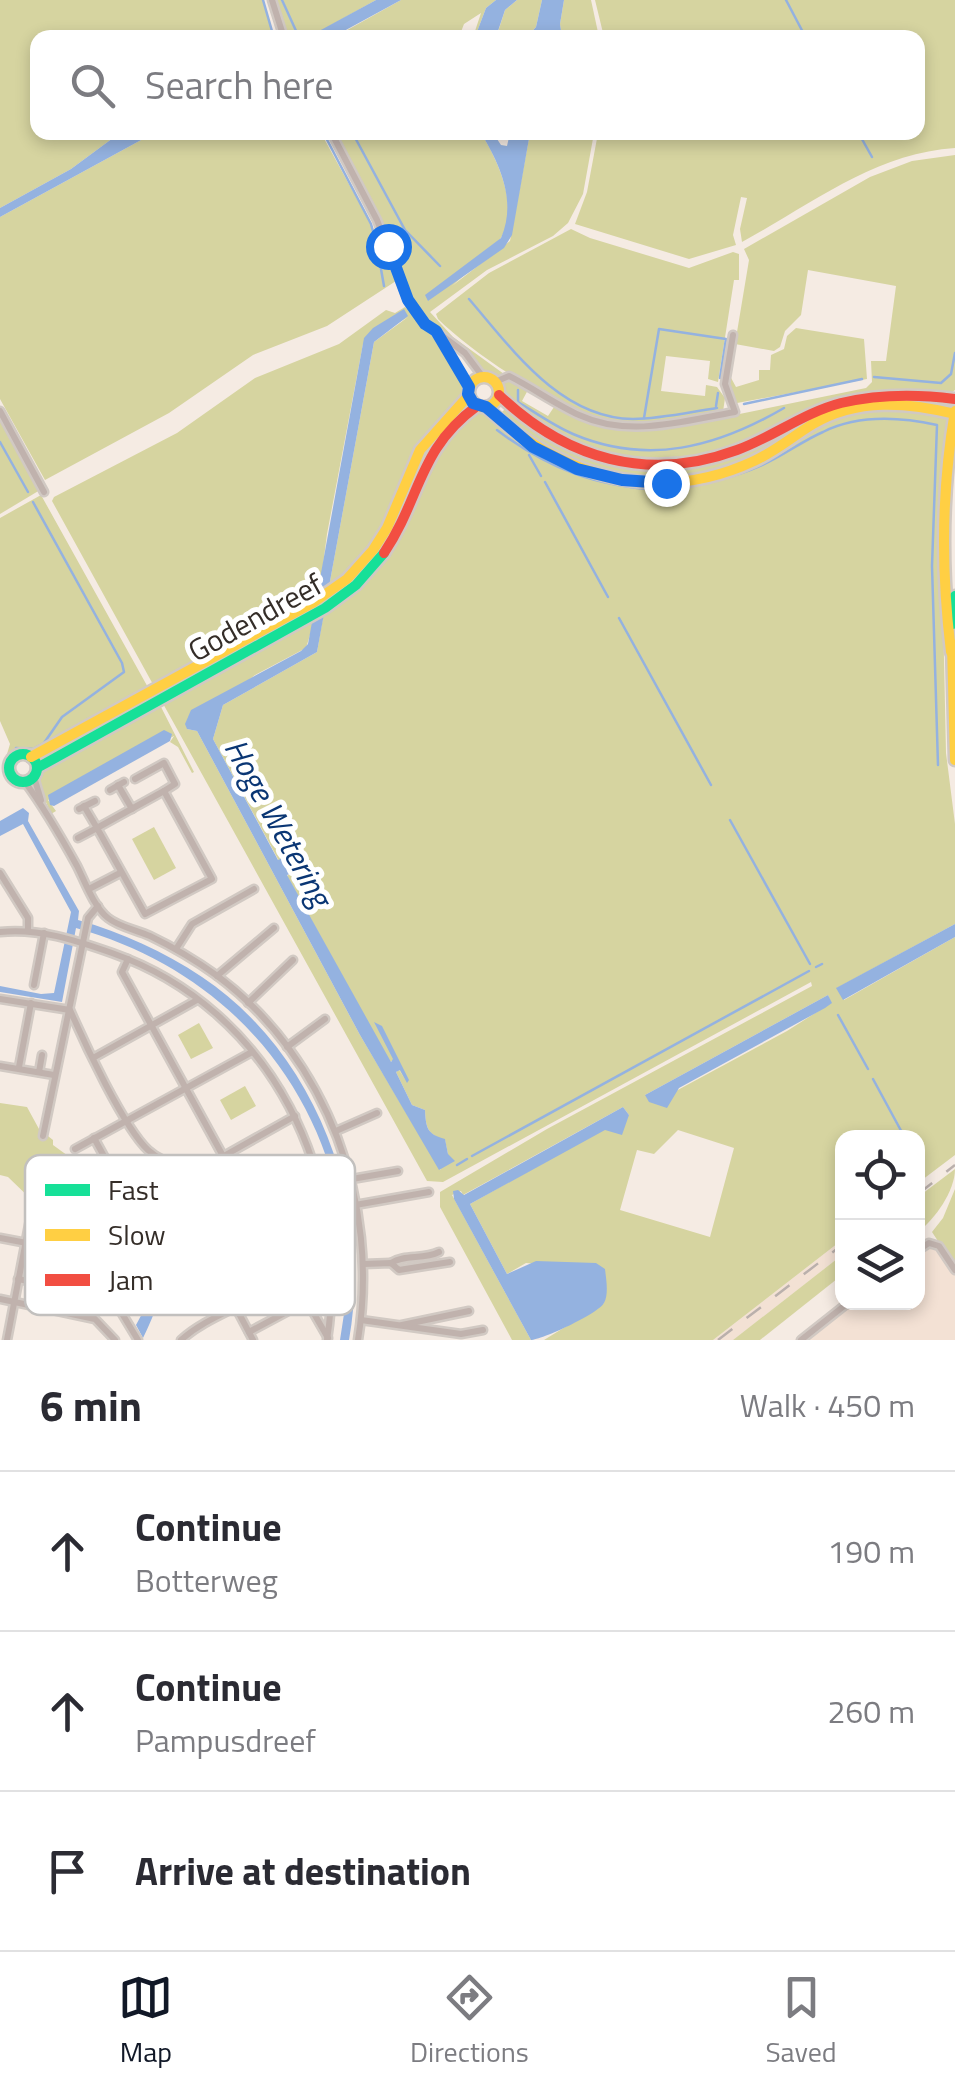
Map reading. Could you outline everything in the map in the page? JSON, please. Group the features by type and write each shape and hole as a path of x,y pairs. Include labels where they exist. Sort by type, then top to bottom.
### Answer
{"main road":[{"path":"955,400 904,395 861,399 808,414 718,457 664,466 631,464 579,451 536,428 499,395 495,382 483,377 474,380 469,391 512,433 558,461 605,477 656,483 696,480 742,466 816,422 848,409 896,404 955,413 942,557 955,760"},
{"name":"Godendreef","path":"19,774 328,594 347,579 374,550 393,516 420,450 469,391"},
{"path":"482,407 499,395"},
{"name":"Godendreef","path":"154,696 326,608 351,590 381,558 402,522 429,455 452,426 482,407"},
{"path":"951,652 955,596"}],"street":[{"path":"272,0 281,30"},
{"path":"335,140 377,220 408,300 425,324 464,354 483,377"},
{"path":"436,331 469,391"},
{"path":"495,382 509,376 580,416 609,426 646,427 735,412 725,384 733,335"},
{"path":"0,411 44,492"},
{"path":"78,838 175,784 164,763 134,779"},
{"path":"19,774 41,802 106,917 176,949 217,976 248,1003 287,1047 310,1080 344,1155"},
{"path":"110,790 121,784 132,809"},
{"path":"95,800 82,808 145,914 212,879 164,791"},
{"path":"89,889 120,872"},
{"path":"0,873 28,918 28,931"},
{"path":"176,949 192,924 254,889"},
{"path":"44,1136 70,1010 78,942 98,905"},
{"path":"217,976 274,928"},
{"path":"0,932 59,936 128,959 198,1000 252,1052 295,1116 311,1155"},
{"path":"34,985 44,933"},
{"path":"128,959 122,972 222,1155"},
{"path":"248,1003 292,960"},
{"path":"0,999 70,1010"},
{"path":"94,1058 198,1000"},
{"path":"19,1068 31,1003"},
{"path":"70,1010 128,1120 155,1155"},
{"path":"287,1047 325,1019"},
{"path":"74,1149 252,1052"},
{"path":"39,1072 42,1055"},
{"path":"0,1066 54,1075"},
{"path":"336,1131 377,1113"},
{"path":"225,1155 295,1116"},
{"path":"94,1138 103,1155"},
{"path":"355,1179 398,1171"},
{"path":"355,1204 430,1192"},
{"path":"355,1210 364,1264 358,1340"},
{"path":"0,1238 25,1242 16,1269 18,1279 7,1340"},
{"path":"925,1246 939,1246 955,1270"},
{"path":"364,1264 391,1263 398,1258 438,1252"},
{"path":"391,1263 399,1270 450,1262"},
{"path":"18,1279 25,1280"},
{"path":"0,1299 25,1300"},
{"path":"401,1325 470,1310"},
{"path":"801,1340 839,1310"},
{"path":"84,1315 95,1318 115,1340"},
{"path":"124,1315 138,1340"},
{"path":"181,1340 215,1315"},
{"path":"251,1336 285,1315"},
{"path":"315,1315 328,1339"},
{"path":"361,1320 472,1335 483,1330"}],"shaded area":[{"path":"0,0 263,0 272,30 30,30 30,140 110,140 71,169 0,208"},
{"path":"274,0 281,0 295,30 284,30"},
{"path":"283,0 376,0 322,30 295,30"},
{"path":"401,0 496,0 486,8 478,30 481,13 462,30 347,30"},
{"path":"517,0 542,0 533,30 499,30 505,10"},
{"path":"564,0 591,0 597,30 561,30"},
{"path":"595,0 955,0 955,148 926,152 870,170 742,242 740,229 747,198 741,197 733,235 736,245 689,259 575,224 587,192 597,140 925,140 925,30 602,30"},
{"path":"141,140 325,140 385,250 396,281 327,326 253,355 169,413 45,480 0,399 0,217"},
{"path":"340,140 485,140 504,183 507,224 492,249 452,286 510,241 529,140 593,140 583,194 568,223 553,236 487,270 430,312 453,337 504,374 496,377 483,372 415,306 392,242"},
{"path":"955,155 955,390 950,394 851,399 717,454 650,462 589,449 531,417 502,394 502,385 508,378 529,388 522,401 548,416 556,404 618,428 715,419 866,388 872,382 871,361 886,361 896,286 808,270 801,315 785,331 780,347 774,351 735,344 749,260 744,249 870,177 912,161"},
{"path":"571,229 689,268 733,252 739,254 739,280 734,280 718,382 708,379 710,361 666,356 661,391 705,396 706,385 717,387 725,398 723,412 674,421 624,424 577,411 500,368 438,319 436,314 489,273"},
{"path":"405,307 437,338 464,383 465,392 441,420 371,550 328,592 374,342 408,317 363,344 319,596 155,688 52,501 54,497 177,433 255,378 339,344 386,310 395,313"},
{"path":"796,328 864,339 867,379 737,403 728,387 730,376 736,387 759,380 759,370 770,370 771,355 784,349 787,336"},
{"path":"871,399 943,400 942,408 847,406 766,452 702,476 638,480 566,462 497,417 507,407 584,455 691,465 802,419"},
{"path":"900,408 941,415 948,421 943,613 946,753 955,824 955,924 837,988 844,1000 955,937 955,1155 925,1178 925,1130 835,1130 835,1245 713,1340 544,1340 604,1303 605,1269 526,1263 507,1274 470,1204 629,1115 623,1107 463,1195 461,1191 452,1195 531,1340 512,1340 440,1207 440,1192 547,1129 812,986 811,982 443,1182 427,1181 161,700 316,615 306,648 255,675 187,729 197,731 360,1035 440,1170 448,1154 445,1140 429,1130 425,1110 412,1105 396,1072 399,1070 407,1082 393,1060 390,1062 287,876 291,873 308,891 279,838 283,859 279,861 213,739 223,705 317,652 324,612 377,566 417,483 451,429 479,410 512,435 597,477 716,477 839,414","holes":["828,995 831,1003 674,1092 645,1095","678,1130 734,1148 710,1237 620,1210 637,1150 654,1154"]},
{"path":"0,416 40,490 0,514"},
{"path":"41,495 150,691 31,754 15,754 2,771 10,744 0,721 0,518"},
{"path":"160,705 194,772 178,747 170,742 174,736 48,800 56,811 51,814 37,781 40,770"},
{"path":"154,827 176,868 154,880 132,839"},
{"path":"199,1023 213,1048 191,1059 178,1035"},
{"path":"245,1086 256,1106 231,1120 220,1100"},
{"path":"0,1103 27,1107 39,1129 67,1155 25,1155 25,1193 8,1177 0,1175"},
{"path":"955,1169 943,1204 925,1226 925,1192"},
{"path":"955,1189 955,1267 932,1232 943,1218"},
{"path":"925,1240 942,1241 955,1263 955,1340 800,1340 838,1310 925,1310"},
{"path":"835,1245 835,1260 733,1340 713,1340"},
{"path":"835,1260 835,1281 760,1340 733,1340"}],"water":[{"path":"376,0 401,0 346,30 321,30"},
{"path":"496,0 517,0 505,10 498,30 478,30 486,8"},
{"path":"542,0 564,0 561,30 533,30"},
{"path":"110,140 141,140 0,217 0,208 71,169"},
{"path":"485,140 498,140 507,146 508,140 529,140 512,235 504,248 428,301 425,295 501,238 507,197"},
{"path":"404,309 408,316 374,342 317,652 223,705 213,739 278,860 283,858 274,841 279,838 309,892 303,894 292,873 287,875 391,1062 393,1059 374,1022 382,1026 409,1080 407,1083 400,1070 396,1072 412,1105 425,1110 429,1129 445,1139 448,1154 455,1161 439,1170 360,1035 197,731 187,729 185,724 191,710 308,644 364,338"},
{"path":"164,730 172,734 170,741 50,805 48,795"},
{"path":"23,808 29,813 28,821 79,911 78,920 172,959 242,1009 277,1047 305,1090 333,1155 325,1155 286,1076 254,1035 217,1000 175,970 128,946 76,928 62,1002 0,992 0,986 54,993 71,912 23,824 0,836 0,821"},
{"path":"955,924 955,937 843,1000 836,988"},
{"path":"828,995 832,1003 825,1008 679,1088 667,1108 649,1102 645,1095"},
{"path":"623,1107 629,1115 622,1135 605,1130 470,1204 507,1274 536,1261 596,1263 605,1269 606,1295 600,1308 569,1326 531,1340 453,1191 464,1195"},
{"path":"141,1315 154,1315 143,1338 136,1325"},
{"path":"344,1315 351,1315 349,1340 340,1340"}],"waterway":[{"path":"263,0 272,30"},
{"path":"282,0 296,30"},
{"path":"786,0 802,30"},
{"path":"327,140 371,224 377,246"},
{"path":"356,140 405,230 440,266"},
{"path":"862,140 872,157"},
{"path":"378,252 384,286"},
{"path":"469,299 521,359 560,394 583,407 607,416 633,419 717,408"},
{"path":"644,418 659,329 726,339 720,378"},
{"path":"874,377 941,383 951,374 955,353"},
{"path":"744,404 862,379"},
{"path":"518,390 518,402 559,427 601,444 628,449 682,448 708,442 784,408"},
{"path":"716,406 718,393"},
{"path":"672,489 751,470 836,426 894,419 937,425 932,566 938,765"},
{"path":"497,430 536,456 574,474 615,485 661,490"},
{"path":"0,442 28,492"},
{"path":"529,455 541,476"},
{"path":"545,482 608,597"},
{"path":"16,748 33,749 44,743 62,717 124,672 33,502"},
{"path":"619,618 711,785"},
{"path":"730,820 810,964"},
{"path":"816,967 822,964"},
{"path":"472,1156 809,971"},
{"path":"838,1015 868,1069"},
{"path":"873,1079 901,1130"},
{"path":"457,1165 467,1159"}],"railway":[{"path":"925,1189 955,1165"},
{"path":"718,1340 835,1250"}],"traffic: fast":[{"path":"37,768 325,608 356,585 384,553"},
{"path":"953,624 955,596"},
{"path":"23,754 33,758 37,768 33,778 23,782 13,778 9,768 13,758 23,754"}],"traffic: slow":[{"path":"484,377 495,381 499,392 495,403 484,407 473,403 469,392 473,381 484,377"},
{"path":"31,757 314,602 347,579 387,528 420,450 469,395"},
{"path":"486,407 515,431 578,467 647,482 718,474 762,457 830,416 865,406 901,405 955,414"},
{"path":"951,652 944,532 955,411"},
{"path":"952,644 955,760"}],"traffic: jam":[{"path":"499,395 525,417 580,449 640,464 704,460 737,450 841,403 898,396 955,399"},
{"path":"384,553 431,457 458,422 477,406"}],"route":[{"path":"388,246 408,300 425,324 436,331 469,387 473,403 486,407 533,447 577,469 622,480 666,483"}],"water label":[{"name":"Hoge Wetering","path":"279,822"}]}
